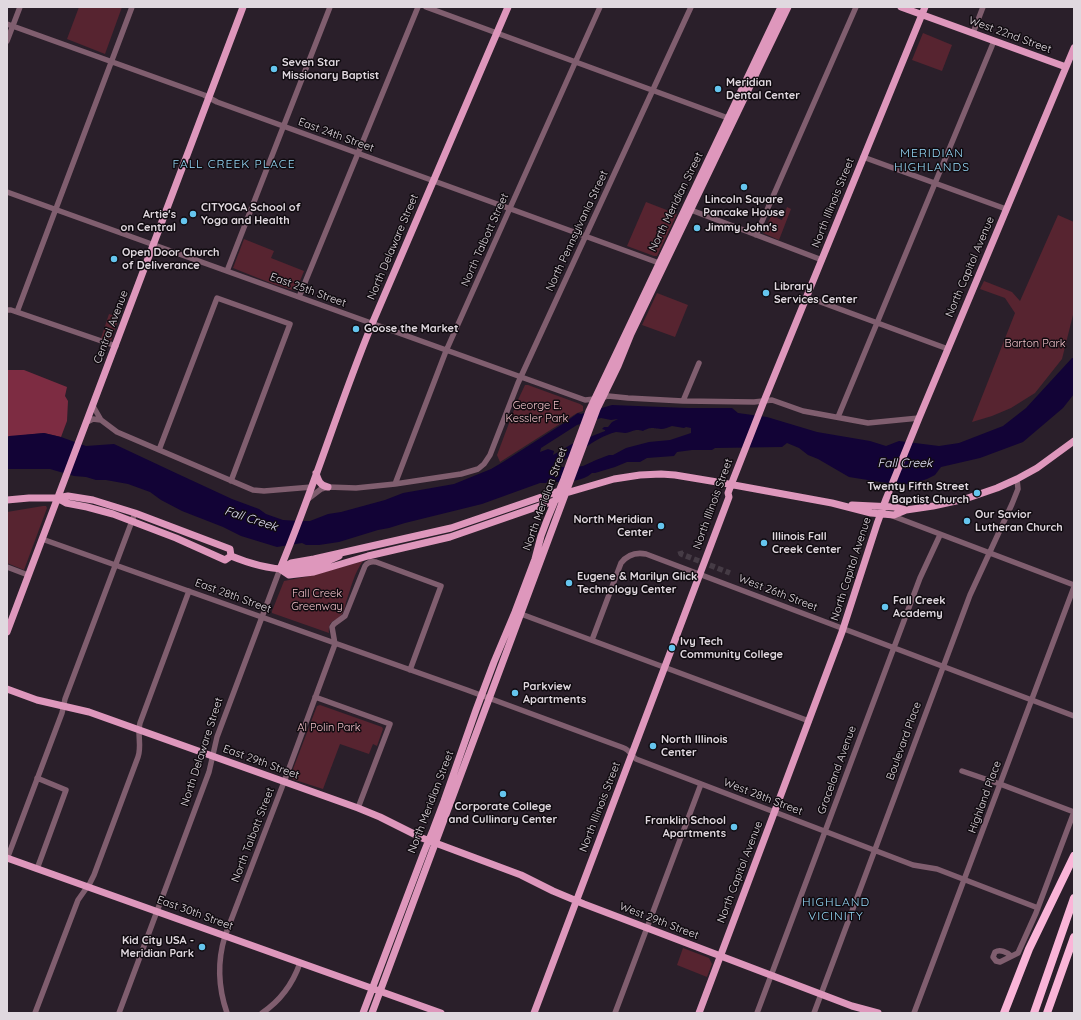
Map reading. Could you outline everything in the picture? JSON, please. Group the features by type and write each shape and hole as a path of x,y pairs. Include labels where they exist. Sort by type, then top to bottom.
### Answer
{"highway":[{"path":"1004,1013 1029,949 1074,856"},
{"path":"1034,1013 1074,898"},
{"path":"1047,1013 1074,936"}],"main road":[{"name":"Central Avenue","path":"7,632 243,7"},
{"name":"North Delaware Street","path":"280,569 307,501 316,472 372,324 508,7"},
{"name":"North Meridian Street","path":"485,697 521,614 589,411 781,7"},
{"name":"North Meridian Street","path":"562,490 570,482 597,409 618,366 631,334 788,7"},
{"name":"West 22nd Street","path":"901,7 1066,68"},
{"name":"North Illinois Street","path":"534,1013 729,497 728,494 731,485 925,7"},
{"name":"North Capitol Avenue","path":"699,1013 843,628 887,497 918,418 1074,48"},
{"path":"280,569 291,563 451,528 562,490 623,477 640,475 675,475 832,503 871,513 890,515 897,514 906,510 965,499 988,492 1017,479 1049,460 1074,441"},
{"path":"316,472 323,486 328,487"},
{"path":"231,556 255,565 280,569 289,575 314,572 368,556 450,537 554,501 562,490"},
{"path":"7,500 57,498 68,496 82,498 135,513 230,549 231,556"},
{"path":"57,498 66,503 95,508 132,521 176,538 225,560 231,556"},
{"name":"North Meridian Street","path":"363,1013 376,990 432,842 535,559 541,536 554,501"},
{"path":"832,503 894,507 906,510"},
{"name":"East 29th Street","path":"7,689 37,700 89,712 358,808 432,842"},
{"name":"West 29th Street","path":"432,842 521,875 576,901 852,1006 878,1013"},
{"name":"East 30th Street","path":"7,859 88,886 441,1013"},
{"name":"North Meridian Street","path":"372,1013 376,990"}],"street":[{"path":"7,41 10,25 20,7"},
{"path":"17,312 132,7"},
{"path":"227,271 330,7"},
{"path":"299,297 418,7"},
{"path":"426,7 728,118"},
{"name":"North Talbott Street","path":"395,484 446,351 600,7"},
{"name":"North Pennsylvania Street","path":"395,484 461,474 475,470 484,464 490,455 520,378 691,7"},
{"path":"756,235 856,7"},
{"path":"973,33 983,7"},
{"name":"East 24th Street","path":"10,25 358,154 659,262"},
{"path":"838,417 994,41"},
{"path":"863,157 1006,209"},
{"name":"East 25th Street","path":"7,192 520,378 585,400 595,400 603,397"},
{"path":"690,210 822,260"},
{"path":"807,297 948,349"},
{"path":"159,450 217,298 290,324 231,481"},
{"path":"7,310 17,312 116,346"},
{"path":"683,401 699,363"},
{"path":"603,397 608,396 683,401 754,402 763,404 772,400 803,411 868,423 918,418"},
{"path":"93,406 101,420 117,432 256,491 312,487"},
{"path":"86,423 94,419 101,420"},
{"name":"Boulevard Place","path":"814,1013 969,597 1018,489 1017,479"},
{"path":"307,501 321,489 328,487 356,488 395,484"},
{"path":"7,859 135,513"},
{"path":"890,515 1074,586"},
{"name":"Graceland Avenue","path":"757,1013 920,578 940,535"},
{"name":"East 28th Street","path":"42,539 485,697"},
{"name":"West 26th Street","path":"592,640 618,569 624,558 638,553 646,554 700,573 1074,716"},
{"name":"North Talbott Street","path":"227,1013 222,994 219,972 220,955 225,936 335,644 332,628 345,616 360,576 366,564 370,562 376,562 441,586 410,670"},
{"path":"7,567 28,575"},
{"name":"North Delaware Street","path":"119,1013 209,772 217,737 280,569"},
{"name":"Highland Place","path":"914,1013 1074,586"},
{"path":"35,1013 78,900 94,874 139,756 140,721 188,591"},
{"path":"521,614 664,666 808,721"},
{"path":"315,697 390,724 358,808"},
{"name":"West 28th Street","path":"485,697 627,749 636,759 701,784 914,865 937,869 1038,908"},
{"path":"962,771 1074,812 1038,908 1018,953 1012,956"},
{"path":"37,778 66,790 37,869"},
{"path":"615,1013 701,784"},
{"path":"262,1013 285,991 295,976 300,963"}],"green space":[{"path":"79,7 122,7 105,54 67,39"},
{"path":"923,33 952,45 942,71 912,60"},
{"path":"646,202 677,214 657,256 627,246"},
{"path":"787,207 791,209 779,240 763,233 774,210 780,213 777,218 782,220"},
{"name":"Barton Park","path":"1058,215 1074,222 1074,311 1062,359 1035,393 1011,408 972,422 1015,313 1005,298 980,289 984,281 1012,292 1020,301"},
{"path":"244,239 274,251 271,258 304,271 296,291 273,284 233,268"},
{"path":"657,293 688,305 675,337 642,325"},
{"path":"109,314 119,317 111,341 101,338"},
{"name":"George E. Kessler Park","path":"525,385 580,404 583,406 583,411 577,413 500,462 497,455"},
{"path":"46,506 47,508 24,570 7,563 7,512"},
{"name":"Fall Creek Greenway","path":"363,561 351,586 343,613 331,623 329,633 272,613 284,581 310,576"},
{"name":"Al Polin Park","path":"320,705 382,727 383,729 377,746 373,744 369,754 340,744 323,789 290,777 317,706"},
{"path":"683,948 709,958 712,964 707,977 677,965"}],"shaded area":[{"path":"7,370 24,370 67,387 65,396 68,401 67,421 61,437 44,433 7,437"}],"water":[{"name":"Fall Creek","path":"1072,358 1074,358 1074,394 1063,408 1023,442 980,458 941,467 935,475 915,483 903,485 849,477 818,459 808,455 799,448 787,443 782,447 715,448 712,450 692,450 677,452 674,456 647,458 640,462 627,462 575,480 556,482 555,480 549,480 546,483 540,483 482,504 378,530 339,542 319,545 306,545 302,543 277,547 241,536 223,527 182,511 161,500 150,492 128,484 74,476 50,469 7,469 7,437 9,436 44,433 61,437 86,446 114,444 232,499 259,509 266,514 283,520 310,521 328,514 385,500 403,493 454,484 491,469 578,413 581,414 612,405 732,408 738,413 767,417 817,432 870,441 886,446 899,441 939,446 959,443 1003,426 1026,408","holes":["601,418 611,420 618,419 612,422 608,427 604,427 602,429 605,431 572,444 553,455 554,451 548,449 540,452 541,448 577,425","672,426 691,428 691,433 670,440 649,442 626,448 613,455 609,455 583,466 560,467 560,464 568,457 612,433 625,433 635,430 643,431 651,428 662,429"]}],"tunnel":[{"path":"680,551 681,554 730,573"}],"place":[{"name":"Seven Star Missionary Baptist","path":"274,69"},
{"name":"Meridian Dental Center","path":"718,89"},
{"name":"Lincoln Square Pancake House","path":"744,187"},
{"name":"CITYOGA School of Yoga and Health","path":"193,214"},
{"name":"Artie's on Central","path":"184,221"},
{"name":"Jimmy John's","path":"697,228"},
{"name":"Open Door Church of Deliverance","path":"114,259"},
{"name":"Library Services Center","path":"766,293"},
{"name":"Goose the Market","path":"356,329"},
{"name":"Twenty Fifth Street Baptist Church","path":"977,493"},
{"name":"Our Savior Lutheran Church","path":"967,521"},
{"name":"North Meridian Center","path":"661,526"},
{"name":"Illinois Fall Creek Center","path":"764,543"},
{"name":"Eugene & Marilyn Glick Technology Center","path":"569,583"},
{"name":"Fall Creek Academy","path":"885,607"},
{"name":"Ivy Tech Community College","path":"672,648"},
{"name":"Parkview Apartments","path":"515,693"},
{"name":"North Illinois Center","path":"653,746"},
{"name":"Corporate College and Cullinary Center","path":"503,794"},
{"name":"Franklin School Apartments","path":"734,827"},
{"name":"Kid City USA - Meridian Park","path":"202,947"}],"district":[{"name":"MERIDIAN HIGHLANDS","path":"932,160"},
{"name":"FALL CREEK PLACE","path":"234,164"},
{"name":"HIGHLAND VICINITY","path":"836,909"}]}
